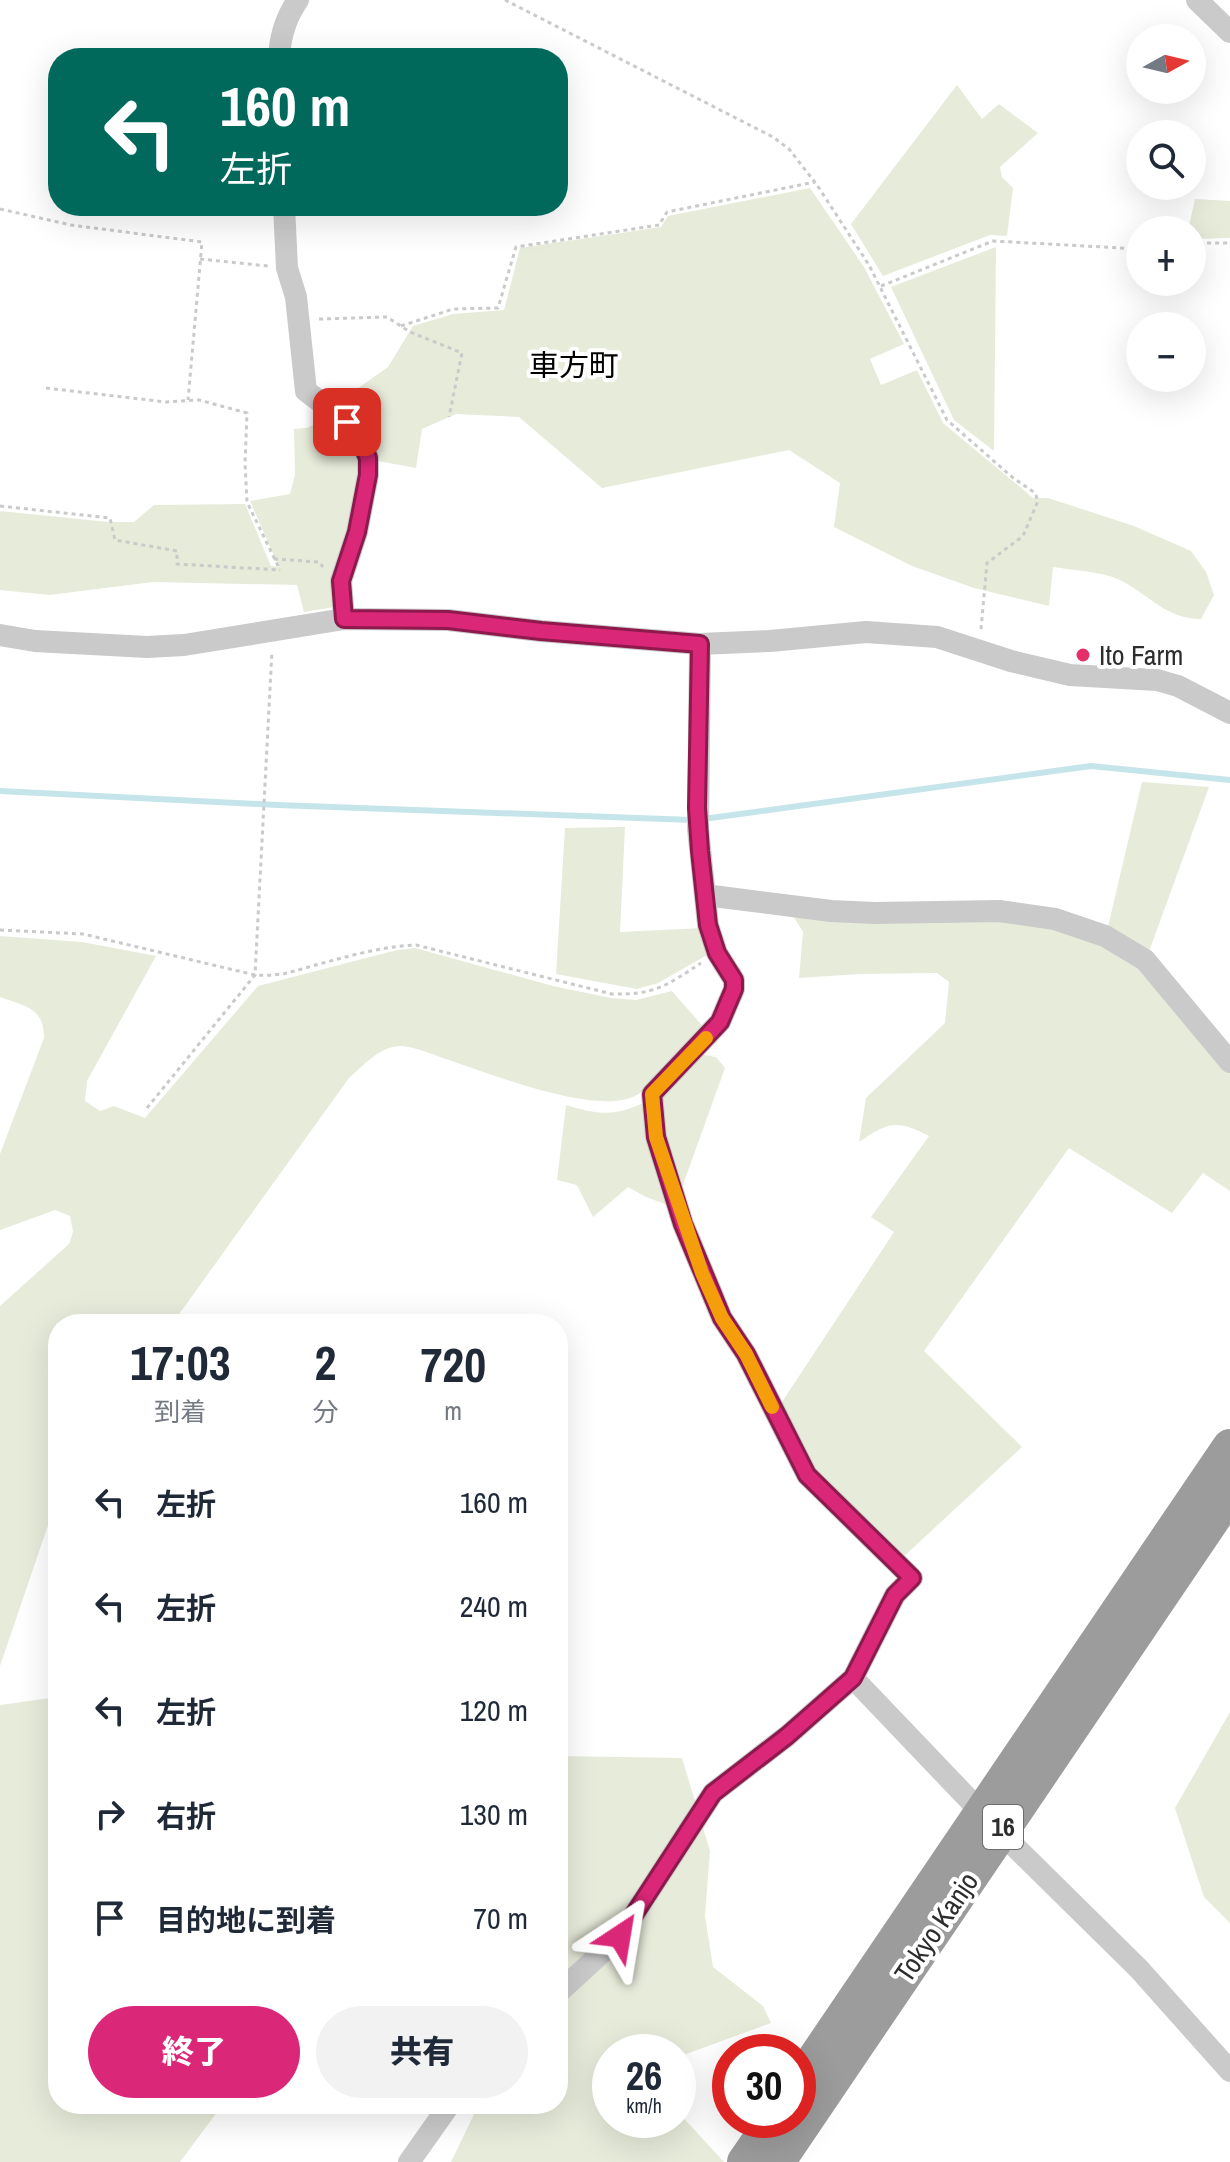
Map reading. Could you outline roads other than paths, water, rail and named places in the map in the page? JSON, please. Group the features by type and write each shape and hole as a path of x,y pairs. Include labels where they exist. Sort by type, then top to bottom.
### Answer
{"highway":[{"name":"Tokyo Kanjo","path":"777,2162 1230,1447"},
{"name":"Tokyo Kanjo","path":"816,2060 1230,1493"},
{"path":"745,2162 762,2138"}],"street":[{"path":"1197,0 1230,32"},
{"path":"279,48 294,3"},
{"path":"284,216 287,268 296,297 306,391 347,422 360,439 368,458 368,475 357,532 341,581 344,619"},
{"path":"0,635 35,641 147,647 184,645 344,619 448,620 700,644 866,632 937,637 1011,661 1070,675 1157,680 1178,686 1230,713"},
{"path":"568,1984 620,1936 713,1793 787,1736 853,1678 895,1595 912,1578 807,1475 746,1354 722,1318 702,1273 656,1137 652,1094 720,1022 734,989 734,980 717,953 708,925 697,818 700,644"},
{"path":"705,895 831,911 999,911 1055,919 1105,936 1145,960 1230,1062"},
{"path":"853,1678 991,1822 1139,1969 1230,2071"},
{"path":"409,2162 443,2114"}],"waterway":[{"path":"703,819 1091,766 1230,780"},
{"path":"0,791 692,820"}],"place":[{"name":"Ito Farm","path":"1083,655"}],"district":[{"name":"車方町","path":"574,366"}]}
